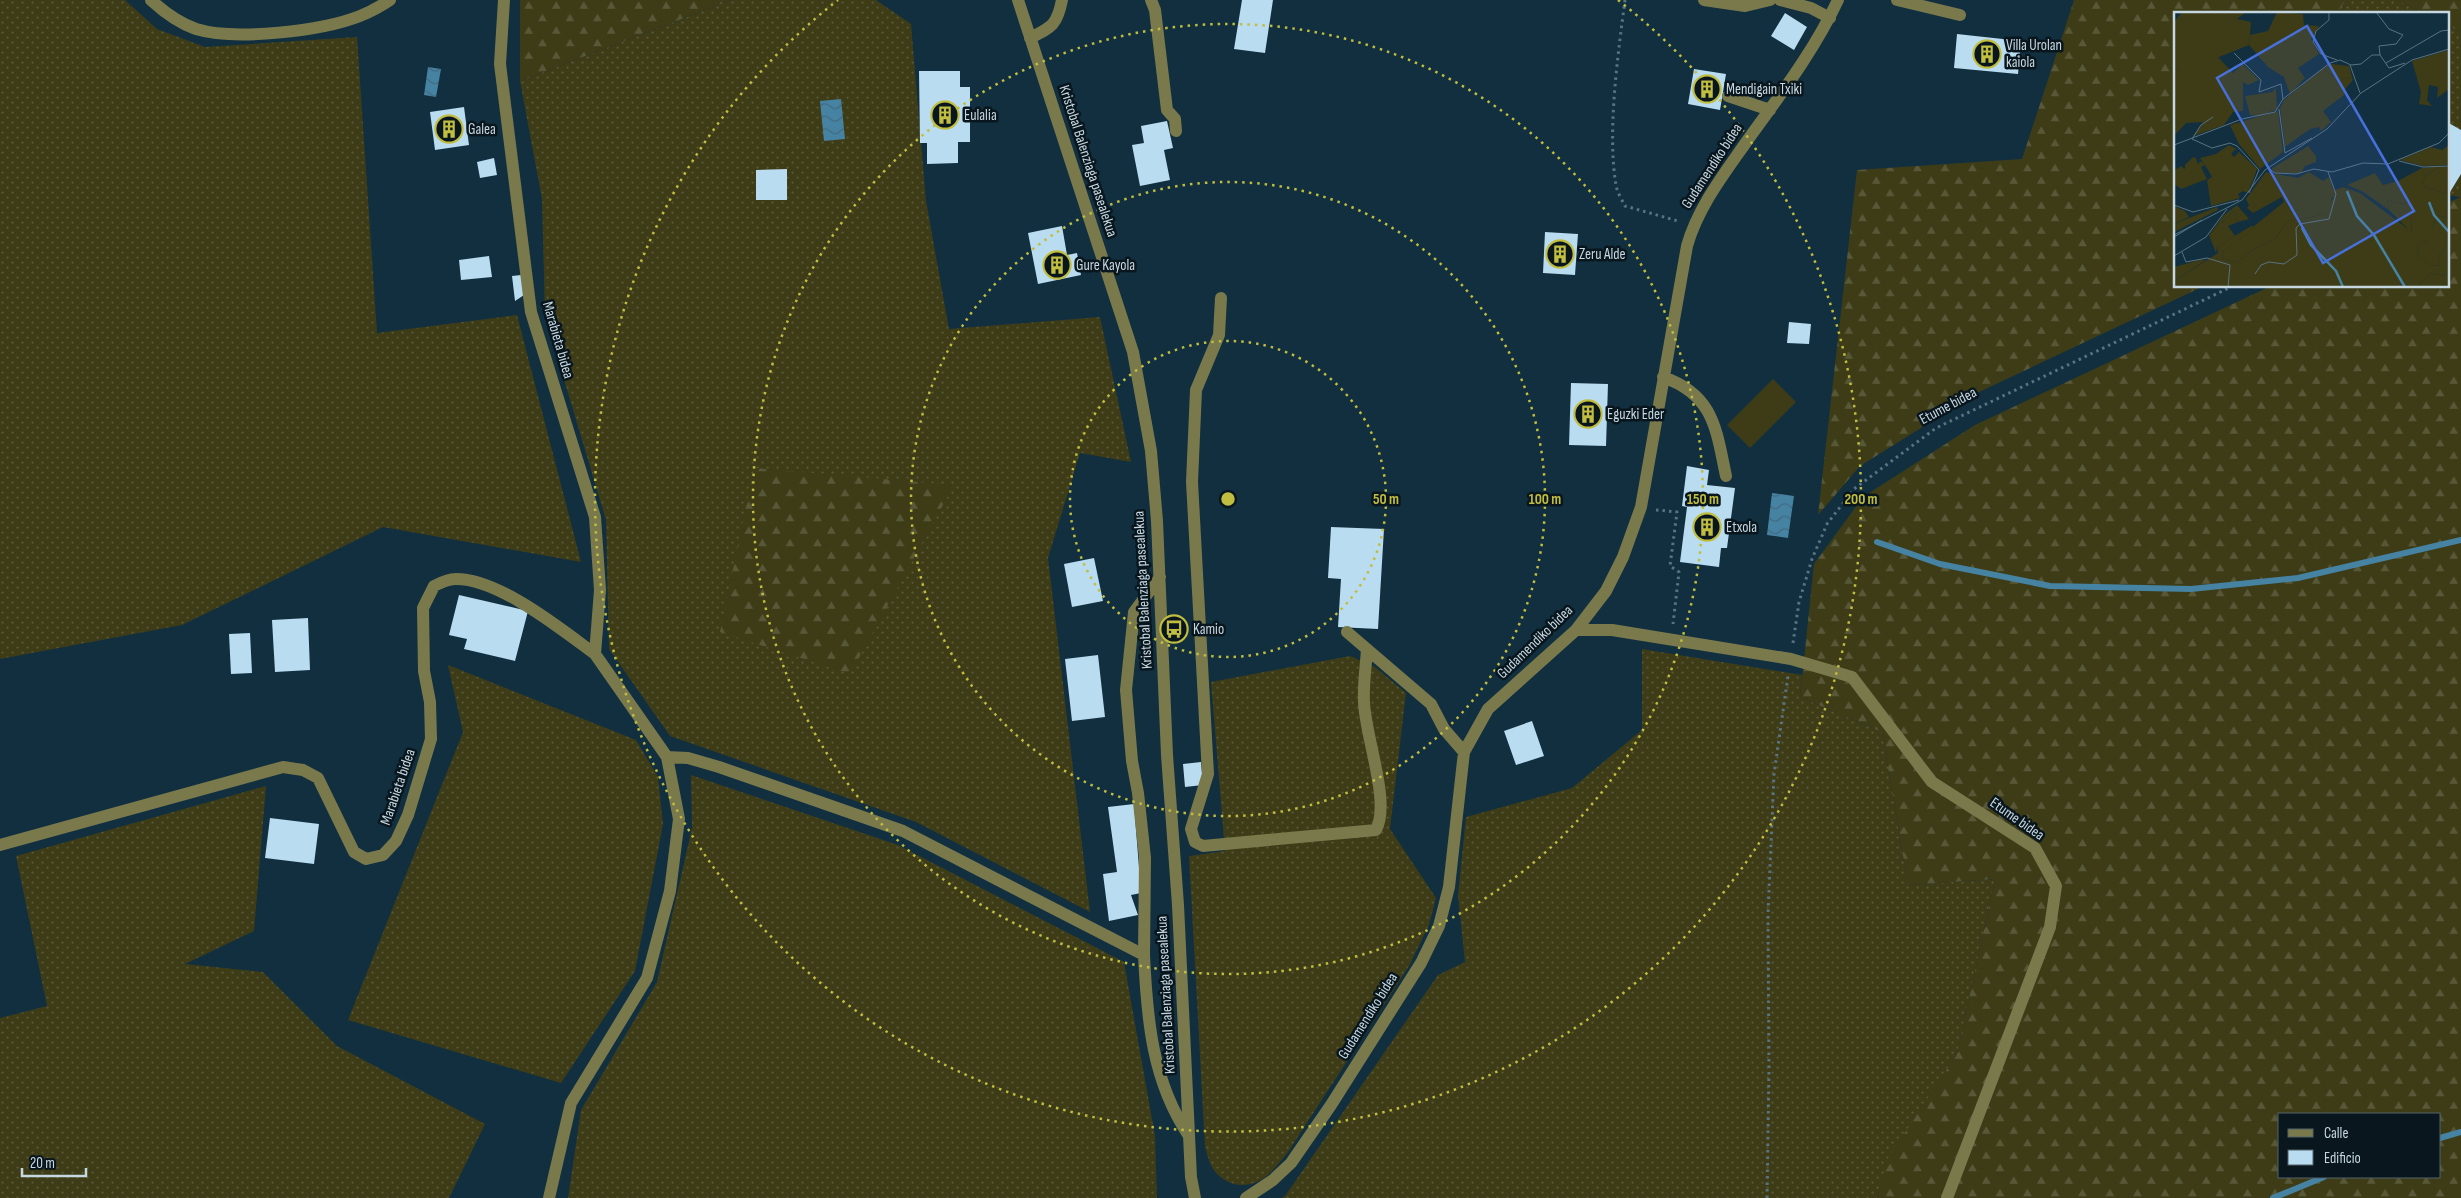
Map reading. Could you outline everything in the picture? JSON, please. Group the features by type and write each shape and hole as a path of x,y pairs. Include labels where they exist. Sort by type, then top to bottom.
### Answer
{"street":[{"path":"151,0 179,22 197,29 249,35 288,31 352,18 390,0"},
{"name":"Marabieta bidea","path":"504,0 500,64 531,312 595,517 600,590 595,654"},
{"name":"Kristobal Balenziaga pasealekua","path":"1018,0 1134,352 1151,451 1160,577 1166,746 1178,905 1189,1136 1195,1198"},
{"path":"1030,38 1052,26 1059,15 1062,0"},
{"path":"1151,0 1155,10 1167,110 1174,120 1176,131"},
{"path":"1704,0 1745,6 1770,0"},
{"path":"1780,0 1811,8 1830,18"},
{"name":"Gudamendiko bidea","path":"1246,1198 1273,1180 1291,1163 1331,1105 1421,963 1440,926 1449,887 1464,752 1488,709 1576,630 1606,591 1623,557 1641,507 1687,246 1694,224 1720,178 1799,69 1830,18 1838,0"},
{"path":"1897,0 1960,15"},
{"path":"1728,96 1770,110"},
{"path":"1221,298 1219,335 1196,390 1192,482 1208,774 1191,829 1195,842 1203,846 1376,830 1380,822 1380,799 1364,703 1367,649"},
{"path":"1663,377 1683,384 1698,399 1716,425 1726,476"},
{"path":"1160,577 1134,612 1126,690 1132,761 1138,793 1145,858 1144,955 1146,1002 1158,1072 1168,1101 1189,1136"},
{"name":"Marabieta bidea","path":"0,845 283,768 303,770 318,778 354,852 366,859 384,855 396,841 408,816 431,739 430,702 424,671 423,608 434,586 454,578 476,581 531,608 595,654 667,757 679,819 670,891 647,978 571,1103 549,1198"},
{"name":"Etume bidea","path":"1576,630 1612,630 1791,659 1852,676 1932,782 2035,848 2056,886 2050,927 1947,1198"},
{"path":"1347,632 1431,704 1444,729 1464,752"},
{"path":"667,757 688,758 719,767 903,831 1144,955"}],"path":[{"path":"1625,0 1616,83 1613,152 1616,187 1625,206 1653,216 1694,224"},
{"name":"Etume bidea","path":"1791,659 1799,602 1812,559 1827,524 1854,489 1936,428 2229,288"},
{"path":"1641,507 1677,512 1670,566 1680,572 1670,640"},
{"path":"1767,1198 1770,1070 1768,914 1774,774 1791,659"}],"green space":[{"path":"0,0 125,0 157,29 205,47 357,37 377,333 517,315 581,562 383,527 182,625 0,659"},
{"path":"520,0 731,0 520,81"},
{"path":"731,0 876,0 911,24 926,201 949,329 1100,317 1131,462 1080,453 1048,558 1090,912 916,822 670,736 609,649 606,520 545,316 542,199 520,81"},
{"path":"2074,0 2344,0 2341,12 2174,12 2174,288 2200,288 1977,393 1860,466 1818,515 1857,170 2022,159"},
{"path":"2344,0 2397,0 2421,12 2341,12"},
{"path":"2397,0 2461,0 2461,32 2448,26 2448,12 2421,12"},
{"path":"2448,26 2461,32 2461,197 2448,195"},
{"path":"2461,197 2461,1198 1877,1198 1888,1158 1957,1054 1995,879 1908,885 1882,732 1800,697 1814,564 1863,497 1975,425 2267,288 2448,288 2448,203"},
{"path":"1773,379 1796,402 1750,448 1727,425"},
{"path":"754,468 954,485 850,674 720,632"},
{"path":"1642,649 1802,675 1800,697 1882,732 1908,885 1995,879 1957,1054 1889,1158 1877,1198 1281,1198 1285,1196 1438,975 1465,962 1458,896 1466,817 1572,788 1642,730"},
{"path":"1350,656 1375,667 1406,693 1390,829 1436,898 1429,925 1409,966 1288,1152 1263,1179 1248,1184 1233,1184 1219,1176 1213,1169 1205,1147 1189,856 1225,851 1211,682"},
{"path":"448,665 636,740 658,777 663,824 635,971 561,1083 348,1020 463,732"},
{"path":"691,775 898,845 1124,962 1155,1136 1157,1198 568,1198 581,1110 657,982 692,828"},
{"path":"266,786 254,931 185,964 263,972 337,1046 485,1124 449,1198 0,1198 0,1018 47,1006 16,856"}],"water":[{"path":"428,67 441,69 436,97 424,95"},
{"path":"841,99 845,139 824,141 820,101"},
{"path":"1772,493 1794,496 1788,538 1767,535"}],"building":[{"path":"1242,0 1273,0 1265,53 1234,49"},
{"path":"1785,13 1807,27 1794,50 1771,36"},
{"name":"Villa Urolan kaiola","path":"1957,34 2021,41 2018,74 1954,68"},
{"name":"Mendigain Txiki","path":"1694,69 1726,74 1720,110 1688,104"},
{"name":"Eulalia","path":"919,71 960,71 960,87 970,87 970,142 958,142 958,163 927,164 927,143 920,143"},
{"name":"Galea","path":"464,107 469,145 435,150 430,112"},
{"path":"1167,121 1173,148 1164,150 1170,180 1140,186 1132,145 1144,143 1141,126"},
{"path":"2448,123 2461,130 2461,174 2448,195"},
{"path":"494,158 497,175 480,178 477,162"},
{"path":"787,169 787,200 756,200 756,170"},
{"name":"Gure Kayola","path":"1062,226 1067,255 1077,253 1081,275 1038,284 1028,233"},
{"name":"Zeru Alde","path":"1545,232 1578,234 1575,275 1543,273"},
{"path":"489,256 492,277 461,280 459,260"},
{"path":"521,275 524,295 515,301 512,276"},
{"path":"1789,322 1811,324 1809,344 1787,343"},
{"name":"Eguzki Eder","path":"1571,383 1608,384 1606,446 1569,445"},
{"name":"Etxola","path":"1687,466 1709,470 1707,485 1735,488 1727,548 1721,548 1719,567 1680,562 1687,507 1682,506"},
{"path":"1331,527 1384,529 1378,629 1338,627 1341,579 1328,578"},
{"path":"1094,558 1103,601 1072,607 1064,564"},
{"path":"459,595 528,611 515,661 464,649 467,639 449,635"},
{"path":"308,618 310,670 275,672 272,620"},
{"path":"250,633 252,673 231,674 229,634"},
{"path":"1098,655 1105,717 1072,721 1065,659"},
{"path":"1532,721 1544,756 1516,765 1504,731"},
{"path":"1201,762 1203,785 1185,787 1183,764"},
{"path":"1134,804 1141,893 1131,895 1138,915 1109,921 1103,874 1117,872 1108,807"},
{"path":"270,818 319,824 314,864 265,858"}],"waterway":[{"path":"1877,542 1940,564 2050,586 2191,589 2298,578 2461,540"},
{"path":"2441,1138 2461,1132"},
{"path":"2273,1198 2322,1178"}],"place":[{"name":"Villa Urolan kaiola","path":"1987,54"},
{"name":"Mendigain Txiki","path":"1707,89"},
{"name":"Eulalia","path":"945,115"},
{"name":"Galea","path":"449,129"},
{"name":"Zeru Alde","path":"1560,254"},
{"name":"Gure Kayola","path":"1057,265"},
{"name":"Eguzki Eder","path":"1588,414"},
{"name":"Etxola","path":"1707,527"},
{"name":"Kamio","path":"1174,629"}]}
